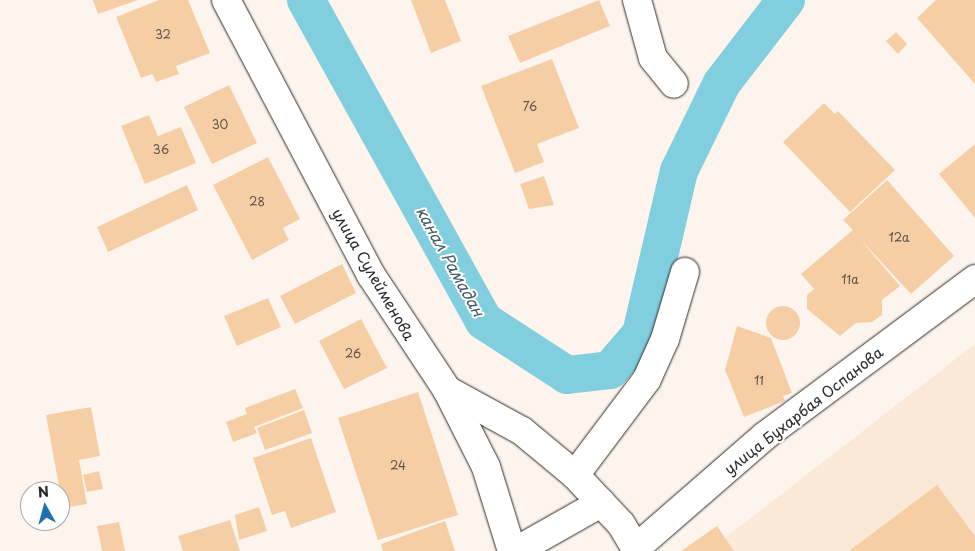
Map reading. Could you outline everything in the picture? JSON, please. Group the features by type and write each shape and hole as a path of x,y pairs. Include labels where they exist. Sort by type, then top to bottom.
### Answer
{"street":[{"name":"улица Сулейменова","path":"226,0 371,275 447,390 486,466 512,551"},
{"path":"637,0 653,58 674,84"},
{"path":"575,475 647,379 665,339 685,272"},
{"name":"улица Бухарбая Оспанова","path":"637,550 766,434 975,279"},
{"path":"447,390 522,431 575,475 602,503 637,550"},
{"path":"516,551 602,503"}],"shaded area":[{"path":"975,344 975,551 708,551"}],"building":[{"path":"93,0 138,0 98,14"},
{"path":"159,0 188,0 210,53 176,66 179,74 156,82 152,74 141,78 116,17"},
{"path":"411,0 445,0 461,41 431,53"},
{"path":"599,0 610,26 520,63 508,36"},
{"path":"936,0 975,0 975,84 917,18"},
{"path":"896,32 907,44 898,54 886,41"},
{"path":"552,59 579,128 537,144 544,162 515,173 481,86"},
{"path":"229,85 257,143 212,164 184,107"},
{"path":"824,103 835,114 838,111 895,170 850,212 783,142"},
{"path":"149,115 158,136 181,127 196,163 145,184 121,126"},
{"path":"975,144 975,218 939,174"},
{"path":"268,157 300,219 283,228 289,240 252,260 213,185"},
{"path":"544,176 554,205 529,209 520,184"},
{"path":"887,180 954,256 911,294 859,238 900,286 882,300 882,315 872,322 856,323 840,336 807,309 807,295 814,289 801,274 853,230 843,220"},
{"path":"187,185 198,210 108,252 97,227"},
{"path":"342,264 356,293 295,324 280,296"},
{"path":"268,298 281,327 237,346 224,316"},
{"path":"783,306 790,307 795,311 799,316 799,330 795,335 790,339 783,340 776,339 771,335 767,330 766,323 767,316 771,311 776,307"},
{"path":"361,319 387,368 344,389 319,341"},
{"path":"737,326 771,338 792,393 783,396 785,401 744,417 725,370"},
{"path":"295,389 303,408 254,427 257,433 233,442 226,422 247,414 245,408"},
{"path":"418,392 458,515 378,540 338,418"},
{"path":"91,407 100,456 79,460 87,504 70,507 70,481 58,481 46,415"},
{"path":"304,410 312,433 265,450 257,428"},
{"path":"311,438 336,512 291,528 285,511 272,515 253,458"},
{"path":"99,471 103,489 87,492 83,475"},
{"path":"937,485 975,536 975,551 849,551"},
{"path":"259,507 267,531 239,540 235,515"},
{"path":"230,520 240,551 183,551 178,536"},
{"path":"445,521 455,551 383,551 381,544"},
{"path":"119,522 125,551 102,551 97,526"},
{"path":"717,526 734,551 681,551"}],"waterway":[{"name":"канал Рамадан","path":"306,0 484,321 567,375 610,370 641,334 679,171 722,83 786,0"}]}
